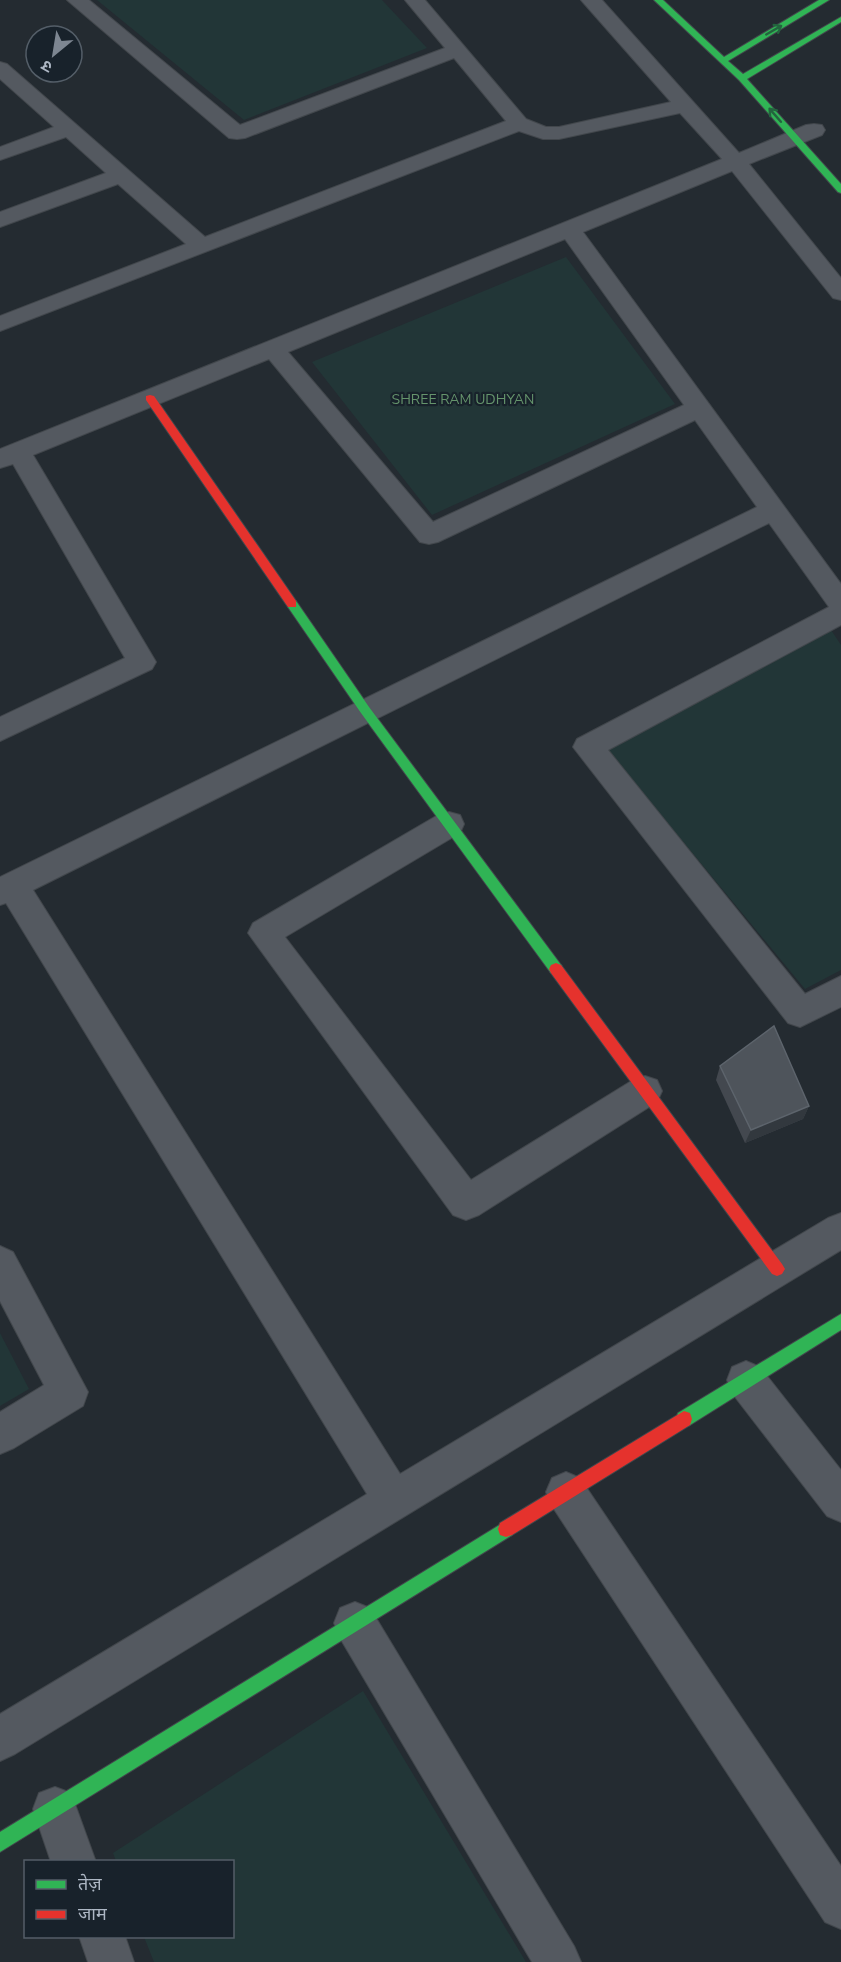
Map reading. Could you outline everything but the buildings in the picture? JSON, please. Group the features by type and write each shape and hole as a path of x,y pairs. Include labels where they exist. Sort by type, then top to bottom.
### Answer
{"street":[{"path":"77,0 237,133 457,51"},
{"path":"415,0 519,123 543,133 559,133 686,105"},
{"path":"591,0 735,161 841,293"},
{"path":"658,0 742,78 809,131 841,190"},
{"path":"724,60 736,47 825,0"},
{"path":"742,78 761,74 841,20"},
{"path":"736,47 761,74"},
{"path":"2,73 201,246"},
{"path":"0,324 519,123"},
{"path":"0,154 69,129"},
{"path":"0,730 142,662 9,455 809,131"},
{"path":"0,220 121,175"},
{"path":"569,228 841,604"},
{"path":"272,348 429,535 699,408"},
{"path":"150,398 365,710 777,1269"},
{"path":"394,1501 6,889 773,510"},
{"path":"841,613 588,747 800,1013 841,990"},
{"path":"449,824 264,933 466,1203 645,1091"},
{"path":"0,1739 841,1230"},
{"path":"0,1263 69,1392 0,1434"},
{"path":"0,1843 841,1321"},
{"path":"746,1380 841,1502"},
{"path":"566,1492 841,1906"},
{"path":"355,1623 558,1962"},
{"path":"55,1809 73,1860"},
{"path":"103,1938 111,1962"}],"green space":[{"path":"97,0 382,0 427,48 244,120"},
{"name":"SHREE RAM UDHYAN","path":"566,257 675,404 432,515 312,362"},
{"path":"831,630 841,645 841,970 805,989 607,750"},
{"path":"0,1333 29,1389 0,1406"},
{"path":"363,1691 526,1962 154,1962 144,1938 234,1938 234,1860 116,1860 113,1853"}],"traffic: fast":[{"path":"658,0 742,78 841,190"},
{"path":"724,60 825,0"},
{"path":"742,78 841,19"},
{"path":"292,604 365,710 556,969"},
{"path":"684,1419 841,1321"},
{"path":"0,1843 506,1529"}],"traffic: jam":[{"path":"150,398 292,604"},
{"path":"556,969 777,1269"},
{"path":"506,1529 684,1419"}]}
